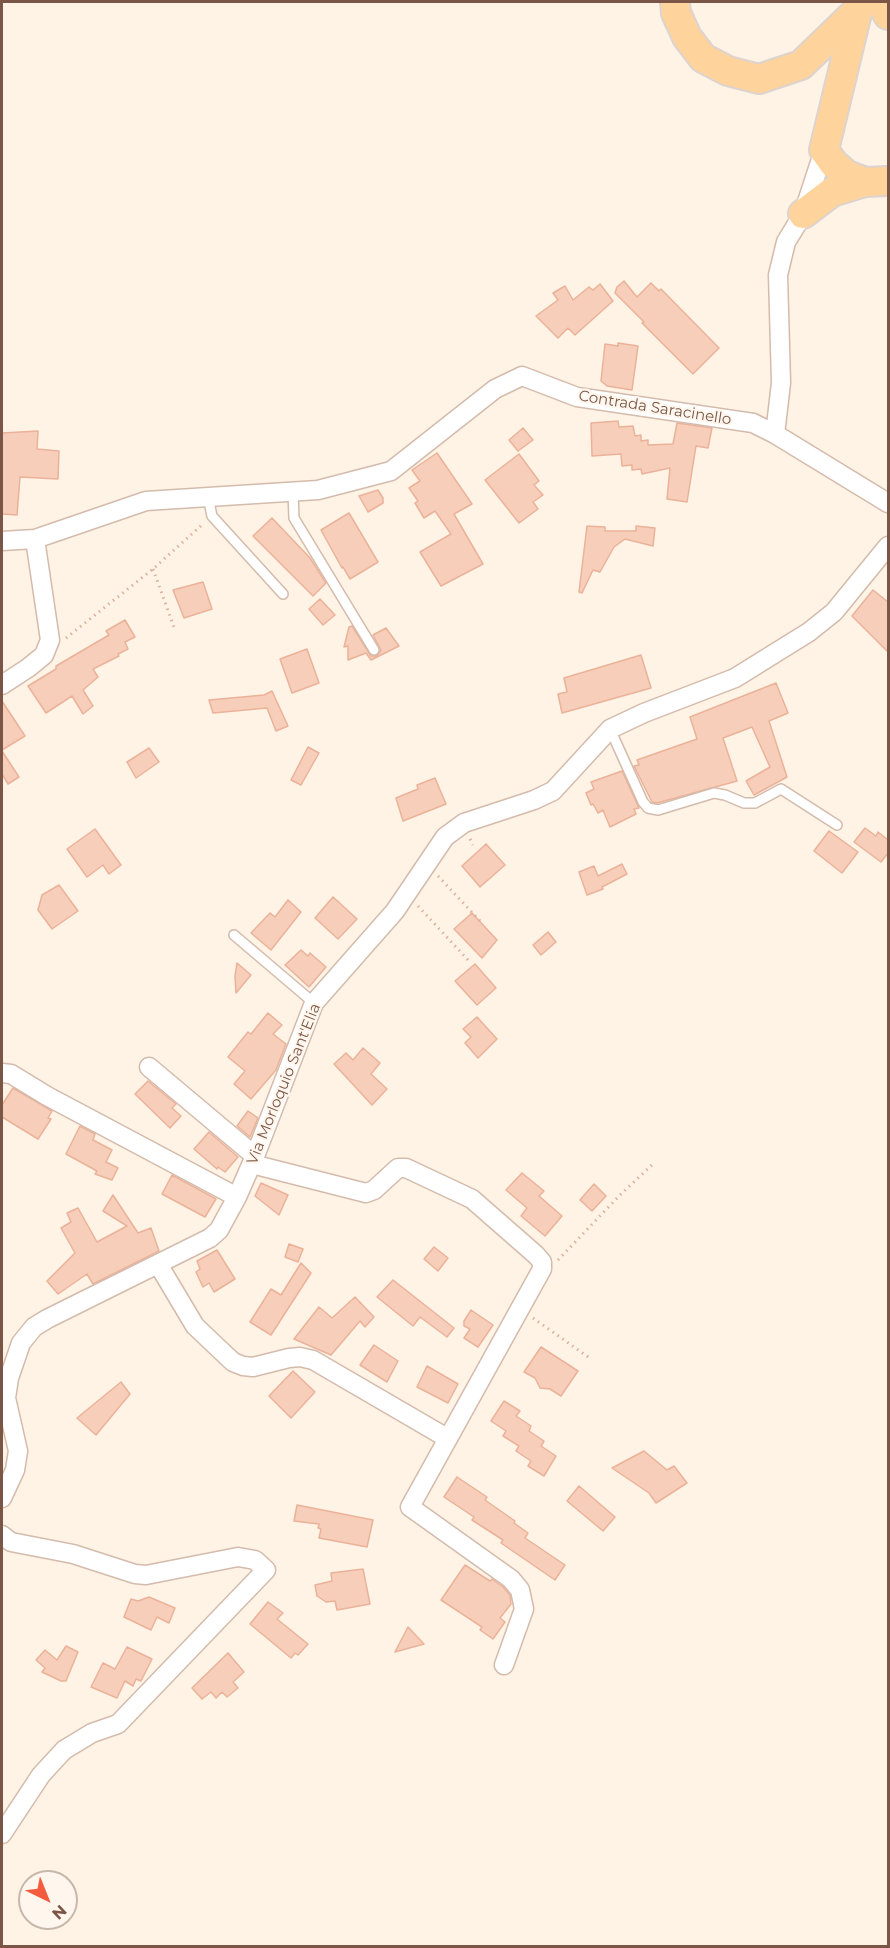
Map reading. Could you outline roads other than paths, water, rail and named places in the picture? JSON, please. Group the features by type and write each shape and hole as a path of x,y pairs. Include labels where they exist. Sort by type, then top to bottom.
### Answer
{"main road":[{"path":"675,2 676,13 687,37 703,58 728,71 759,79 801,65 874,6"},
{"path":"874,6 824,150 834,164 847,175 877,182"},
{"path":"803,214 832,192 877,182"}],"street":[{"path":"775,434 781,382 778,275 786,242 803,214 824,150"},
{"name":"Contrada Saracinello","path":"2,541 35,538 146,501 318,490 391,471 495,388 522,376 577,397 753,423 888,503"},
{"path":"2,685 44,655 50,640 35,538"},
{"name":"Via Morloquio Sant'Elia","path":"2,1498 15,1470 18,1451 6,1398 9,1378 21,1343 34,1327 47,1319 210,1238 219,1230 254,1160 314,1003 395,911 445,837 464,823 534,800 553,791 610,729 644,713 735,678 809,632 834,612 888,546"},
{"path":"149,1067 254,1160 366,1193 374,1190 398,1168 406,1168 472,1199 542,1262 542,1269 410,1507 511,1579 520,1590 524,1609 504,1665"},
{"path":"2,1073 11,1074 47,1096 237,1197"},
{"path":"158,1264 195,1326 233,1362 253,1367 290,1358 300,1357 313,1360 447,1438"},
{"path":"2,1535 11,1542 73,1554 135,1574 147,1575 238,1557 255,1560 266,1570 118,1724 92,1733 64,1750 41,1775 2,1834"}],"lane":[{"path":"293,492 294,518 374,650"},
{"path":"208,497 212,516 283,594"},
{"path":"610,729 643,802 648,808 658,810 714,793 726,795 744,803 755,803 781,789 837,825"},
{"path":"234,935 314,1003"}]}
